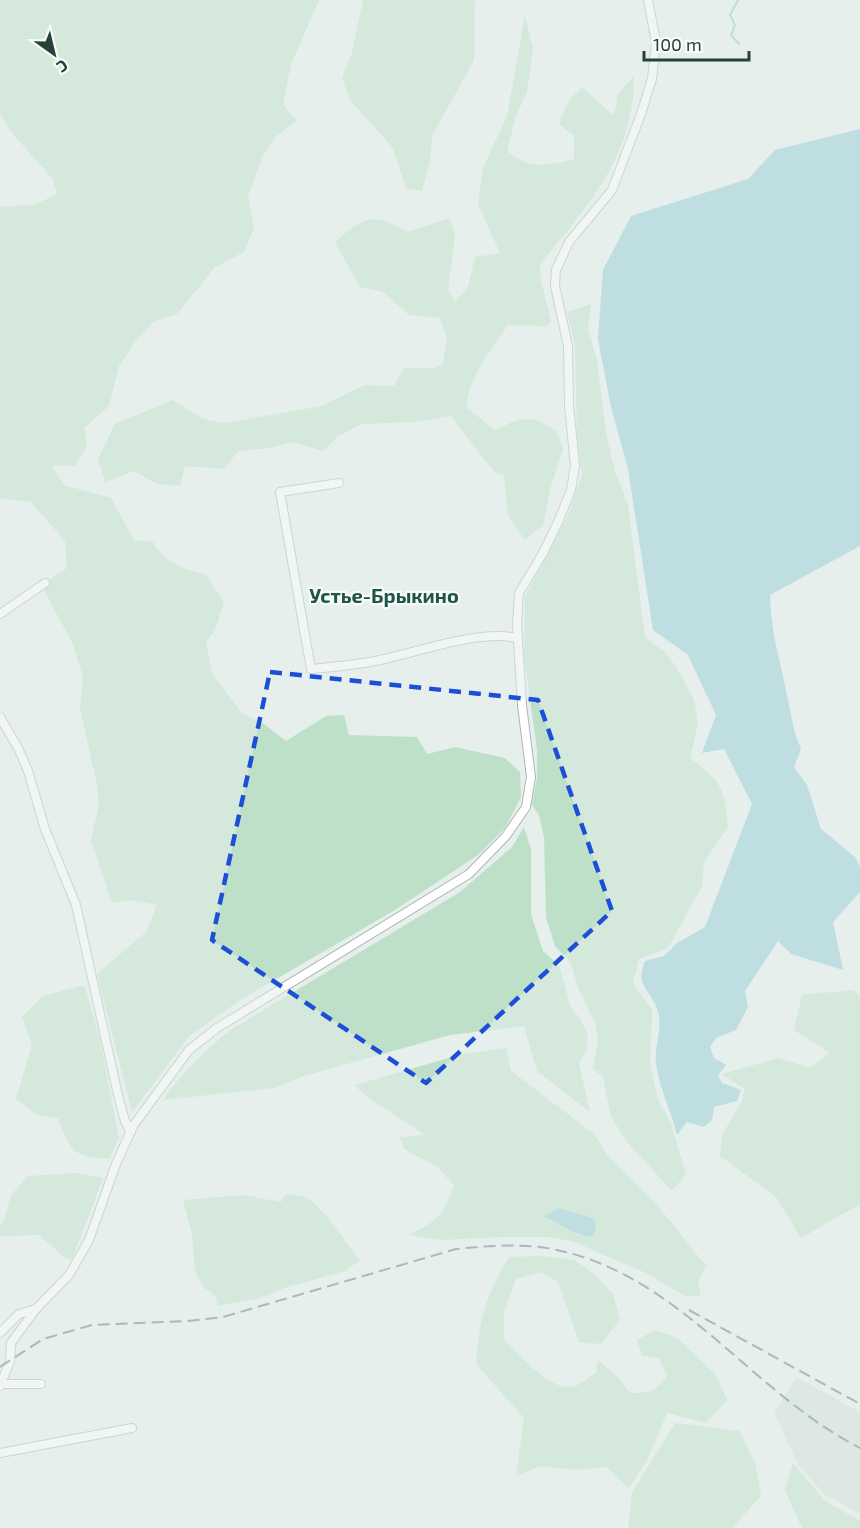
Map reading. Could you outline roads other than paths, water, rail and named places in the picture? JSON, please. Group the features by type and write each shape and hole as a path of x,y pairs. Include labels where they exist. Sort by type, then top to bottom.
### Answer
{"street":[{"path":"41,1384 1,1385 10,1360 11,1343 36,1309 69,1275 89,1240 102,1198 131,1132 189,1050 217,1028 469,874 506,836 526,807 531,777 517,638 519,593 543,553 559,519 571,490 575,466 568,405 568,346 555,286 556,270 569,242 612,190 629,149 652,79 656,42 648,0"},
{"path":"339,483 280,492 311,669 356,665 450,642 503,635 517,638"},
{"path":"0,614 45,583"},
{"path":"0,717 20,750 45,829 76,905 120,1103 131,1132"},
{"path":"0,1333 19,1314 36,1309"},
{"path":"0,1450 132,1428"}],"water":[{"path":"860,129 860,546 770,595 776,643 801,749 794,767 807,785 821,829 855,857 860,867 860,892 833,922 843,970 791,954 778,941 745,991 748,1007 736,1030 716,1038 710,1047 714,1058 726,1065 718,1075 722,1083 741,1090 737,1101 714,1107 712,1120 704,1127 687,1122 677,1135 656,1063 658,1012 643,983 642,970 645,961 664,956 677,943 705,927 752,804 724,749 702,753 716,715 688,655 653,630 628,469 611,407 598,339 603,270 631,216 748,179 775,150"},
{"path":"558,1208 593,1218 596,1230 592,1237 574,1232 544,1217"}],"waterway":[{"path":"738,0 730,15 735,25 731,35 739,44"}],"railway":[{"path":"0,1367 43,1339 92,1325 188,1321 223,1317 456,1249 504,1246 540,1247 597,1262 638,1282 712,1336 783,1397 820,1424 860,1448"},
{"path":"689,1310 860,1404"}],"district":[{"name":"Устье-Брыкино","path":"384,596"}]}
